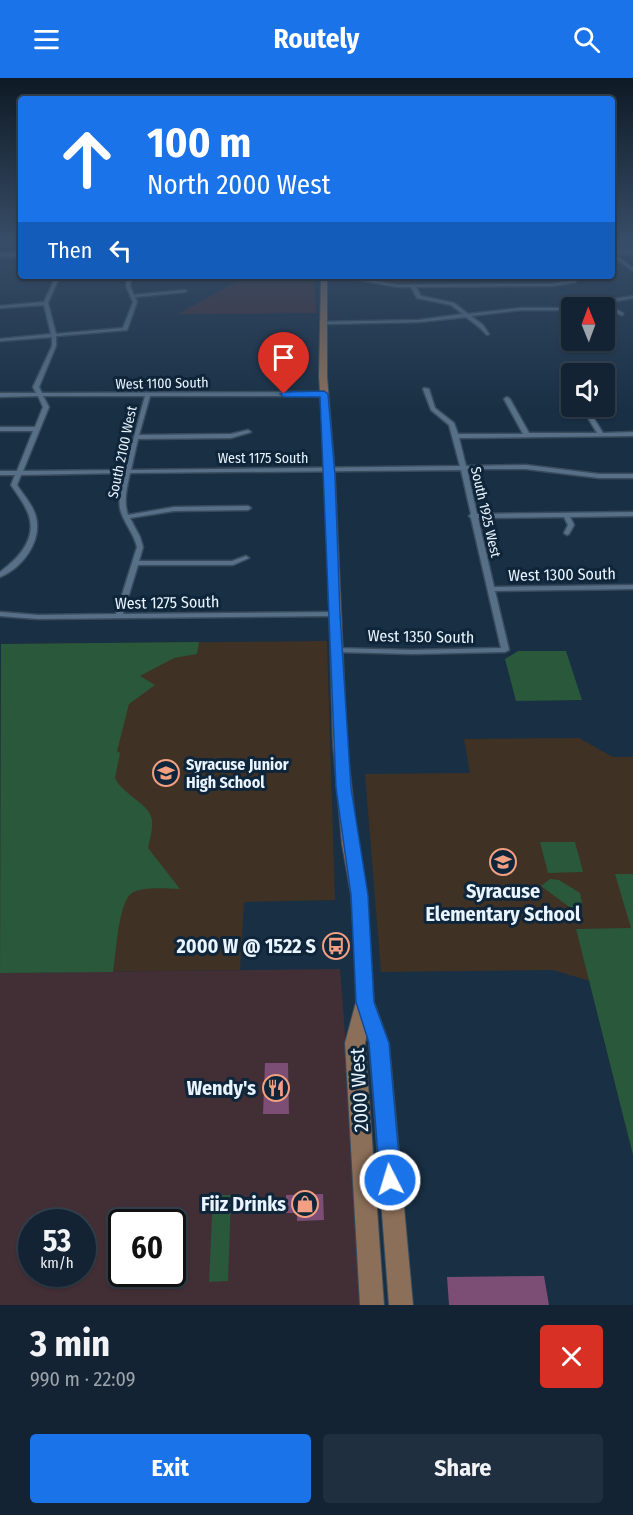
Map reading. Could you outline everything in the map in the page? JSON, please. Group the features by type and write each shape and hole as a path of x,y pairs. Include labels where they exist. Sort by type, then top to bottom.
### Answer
{"main road":[{"path":"324,297 324,394 330,469 334,614 344,788 359,895 365,1002"},
{"name":"2000 West","path":"365,1002 355,1043 372,1305"},
{"name":"2000 West","path":"365,1002 379,1043 401,1305"}],"street":[{"path":"0,575 26,553 36,533 28,505 14,484 46,407 36,387 54,346 46,303 49,297"},
{"path":"0,340 125,329 135,302 134,297"},
{"path":"423,297 450,303 487,334"},
{"path":"615,300 631,297"},
{"path":"0,307 46,303"},
{"path":"323,323 408,322 561,307"},
{"path":"544,309 549,320"},
{"path":"615,311 621,314"},
{"name":"South 1925 West","path":"426,389 433,409 452,424 456,436 472,516 505,650"},
{"name":"South 2100 West","path":"119,616 140,547 138,535 126,517 122,506 128,471 148,394"},
{"name":"West 1100 South","path":"0,395 324,394"},
{"path":"507,399 527,435"},
{"path":"590,417 601,434"},
{"path":"0,429 37,429"},
{"path":"136,438 231,436 248,432"},
{"path":"456,436 633,434"},
{"name":"West 1175 South","path":"0,472 526,467 599,476 633,476"},
{"path":"126,517 174,509 248,508"},
{"path":"472,516 633,514"},
{"path":"566,515 571,525 567,533"},
{"path":"137,562 233,562 246,558"},
{"name":"West 1300 South","path":"491,589 633,587"},
{"name":"West 1275 South","path":"0,614 38,617 334,614"},
{"name":"West 1350 South","path":"337,650 412,652 505,650"}],"shaded area":[{"path":"208,297 315,297 316,313 178,314"},
{"name":"Syracuse Junior High School","path":"327,641 335,900 244,902 240,970 0,973 1,644"},
{"name":"Syracuse Elementary School","path":"579,738 613,757 633,757 633,929 576,929 590,981 553,970 381,972 365,774 470,773 464,739"},
{"path":"340,969 366,1305 0,1305 0,973"}],"green space":[{"path":"199,642 197,654 174,658 140,676 155,685 129,704 117,751 120,753 115,778 147,809 152,820 148,848 180,889 143,889 132,893 127,898 121,917 113,972 0,973 1,644"},
{"path":"518,651 566,651 582,700 516,701 505,659"},
{"path":"540,842 575,842 583,872 548,873"},
{"path":"615,874 633,874 633,1155 576,929 631,928"},
{"path":"550,879 559,880 580,893 582,903 572,909 541,886"},
{"path":"213,1195 231,1195 228,1281 209,1282"}],"building":[{"name":"Wendy's","path":"265,1063 288,1063 289,1114 263,1114"},
{"name":"Fiiz Drinks","path":"323,1194 324,1220 297,1221 297,1213 286,1213 286,1195"},
{"path":"544,1276 549,1305 449,1305 447,1277"}],"place":[{"name":"Syracuse Junior High School","path":"166,773"},
{"name":"Syracuse Elementary School","path":"503,862"},
{"name":"2000 W @ 1522 S","path":"336,946"},
{"name":"Wendy's","path":"276,1088"},
{"name":"Fiiz Drinks","path":"305,1204"}],"route":[{"path":"284,394 324,394 330,475 340,745 350,844 359,895 365,1002 379,1043 390,1180"}]}
